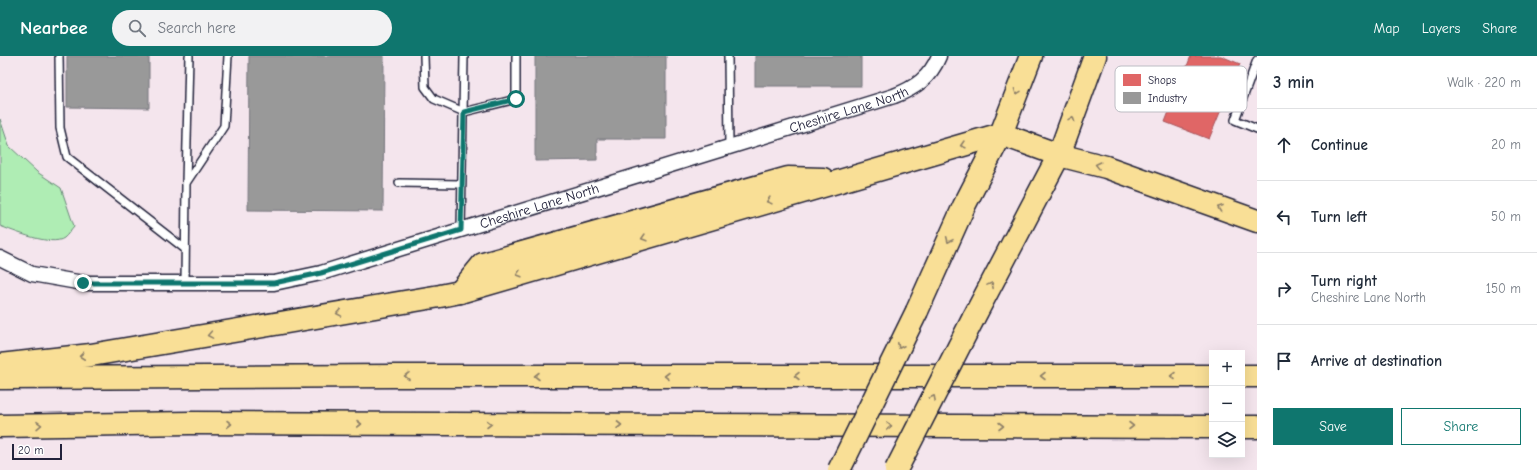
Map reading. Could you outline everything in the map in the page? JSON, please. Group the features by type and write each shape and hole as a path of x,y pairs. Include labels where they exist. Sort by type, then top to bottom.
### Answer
{"main road":[{"path":"839,470 917,311 964,206 1001,134 1031,56"},
{"path":"896,470 1059,155 1095,56"},
{"path":"0,365 91,355 460,292 1001,134 1059,155 1106,167 1257,221"},
{"path":"0,378 387,376 1209,376"},
{"path":"1245,376 1257,376"},
{"path":"0,426 198,423 1209,427"},
{"path":"1245,427 1257,427"}],"street":[{"name":"Cheshire Lane North","path":"0,258 32,274 83,283 274,283 321,273 910,90 924,80 935,66 939,56"}],"lane":[{"path":"59,56 60,128 67,157 185,250"},
{"path":"185,284 189,56"},
{"path":"186,183 224,126 228,56"},
{"path":"424,56 425,86 434,99 464,112 516,99 516,56"},
{"path":"461,230 464,56"},
{"path":"728,56 729,147"},
{"path":"1247,87 1257,60"},
{"path":"1238,112 1235,120 1257,129"},
{"path":"399,183 461,184"}],"green space":[{"path":"0,119 9,146 37,172 61,188 74,226 64,238 51,241 32,237 0,226"}],"building: Shops":[{"path":"1191,56 1221,56 1240,64 1239,66 1187,66"},
{"path":"1169,112 1220,112 1209,139 1165,122"}],"building: Industry":[{"path":"67,56 149,56 149,108 67,107"},
{"path":"249,56 384,56 383,211 248,210"},
{"path":"535,56 666,56 666,139 597,139 597,160 535,161"},
{"path":"755,56 861,56 861,86 755,86"}],"route":[{"path":"83,283 274,283 321,273 461,230 464,112 516,99"}]}
